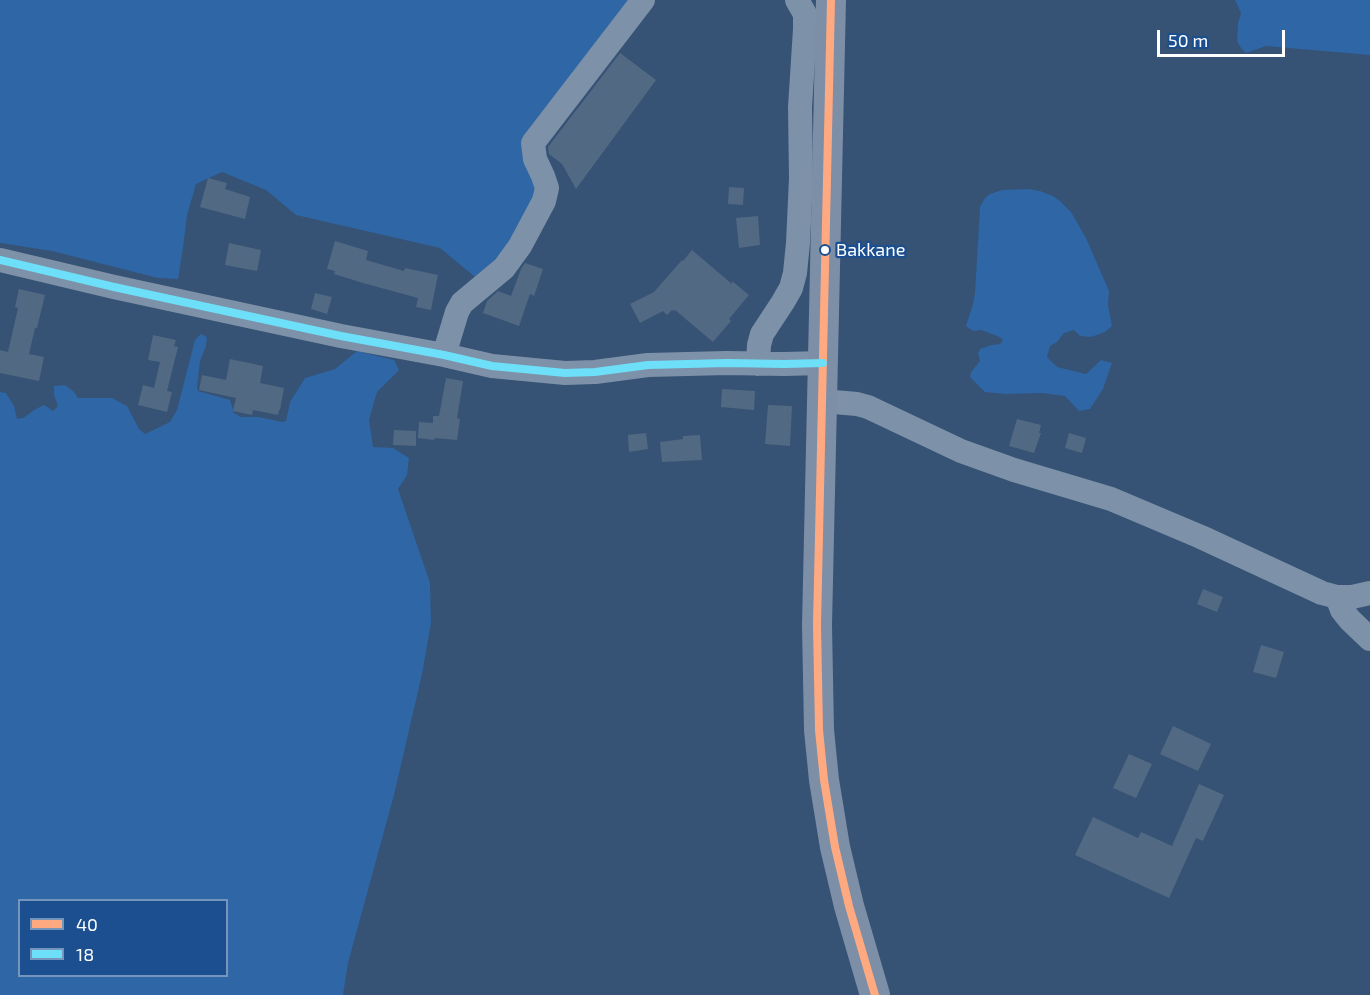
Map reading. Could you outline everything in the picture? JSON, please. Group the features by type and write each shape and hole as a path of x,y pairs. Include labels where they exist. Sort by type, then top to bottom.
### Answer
{"main road":[{"path":"831,0 817,625 819,730 824,780 835,847 849,906 875,995"}],"street":[{"path":"444,355 456,312 462,303 504,268 520,246 544,201 547,188 536,159 533,143 643,0"},
{"path":"758,364 762,334 791,288 795,273 801,178 800,107 805,29 805,14 797,0"},
{"path":"0,260 318,331 565,381 594,372 648,365 823,363"},
{"path":"822,401 868,407 961,451 1014,470 1111,499 1201,537 1322,593 1337,597 1352,597 1370,593"},
{"path":"1337,597 1342,610 1370,639"}],"shaded area":[{"path":"0,0 634,0 530,127 543,177 543,220 475,277 440,248 296,215 266,190 222,172 196,184 187,215 178,279 158,278 52,251 0,243"},
{"path":"1235,0 1370,0 1370,55 1266,46 1246,53 1237,41 1241,13"},
{"path":"1029,189 1053,196 1071,212 1086,238 1109,291 1108,305 1112,326 1105,332 1091,337 1080,336 1074,330 1064,333 1057,342 1050,346 1047,357 1057,367 1086,374 1101,360 1112,363 1103,389 1090,409 1079,411 1065,396 1042,393 985,392 970,377 971,372 980,361 978,353 980,349 1000,344 1003,340 981,330 973,331 966,326 975,293 980,207 990,194 1002,190"},
{"path":"201,334 207,337 200,361 198,391 230,400 234,413 241,417 286,421 290,402 305,378 335,369 357,351 394,360 399,370 377,392 369,420 373,447 393,448 409,458 407,475 398,489 430,583 431,623 422,674 394,795 348,963 343,995 0,995 0,392 6,393 14,406 17,419 23,418 44,405 53,411 58,406 54,386 65,385 78,398 112,398 127,406 139,429 145,434 170,422 177,410 195,340"}],"building":[{"path":"620,53 656,80 576,189 562,164 549,154 548,147"},
{"path":"208,178 227,183 225,189 250,197 245,219 200,207"},
{"path":"729,187 744,188 743,205 728,204"},
{"path":"758,216 760,245 739,248 736,218"},
{"path":"335,241 368,251 366,260 404,271 405,268 438,275 431,310 416,307 418,298 334,274 335,271 327,269"},
{"path":"229,243 261,250 257,271 225,265"},
{"path":"692,250 732,284 732,281 749,295 713,342 675,310 667,315 663,311 640,323 630,304 654,292"},
{"path":"525,263 543,269 534,296 530,294 519,326 483,313 487,301 498,291 511,296"},
{"path":"19,289 45,295 29,354 44,357 39,381 0,373 0,350 8,352 18,308 15,307"},
{"path":"315,293 332,297 327,314 311,309"},
{"path":"153,335 176,340 174,346 178,347 167,391 172,392 167,412 138,405 143,385 154,388 160,362 148,360"},
{"path":"230,359 263,366 260,383 284,388 278,415 253,410 252,415 233,411 236,398 199,390 202,375 226,380"},
{"path":"446,378 463,381 457,418 460,419 457,440 418,438 419,422 433,423 433,416 439,416"},
{"path":"722,389 755,391 754,410 721,407"},
{"path":"768,405 792,406 790,446 765,444"},
{"path":"1017,419 1041,425 1039,433 1041,433 1034,453 1009,446"},
{"path":"394,430 416,431 416,446 393,445"},
{"path":"646,433 648,449 629,452 628,435"},
{"path":"1069,433 1086,438 1082,453 1065,448"},
{"path":"700,435 702,460 662,462 660,442 683,439 683,436"},
{"path":"1203,589 1223,597 1217,612 1197,604"},
{"path":"1261,645 1284,652 1276,678 1253,672"},
{"path":"1173,726 1211,744 1198,771 1160,754"},
{"path":"1129,754 1152,764 1136,798 1113,788"},
{"path":"1199,784 1224,795 1203,841 1196,838 1169,898 1075,855 1093,817 1138,838 1141,832 1172,846"}],"transit line":[{"name":"40","path":"831,0 817,625 819,730 824,780 835,847 849,906 875,995"},
{"name":"18","path":"0,260 341,336 492,366 565,373 595,372 648,365 823,363"}],"place":[{"name":"Bakkane","path":"825,250"}]}
